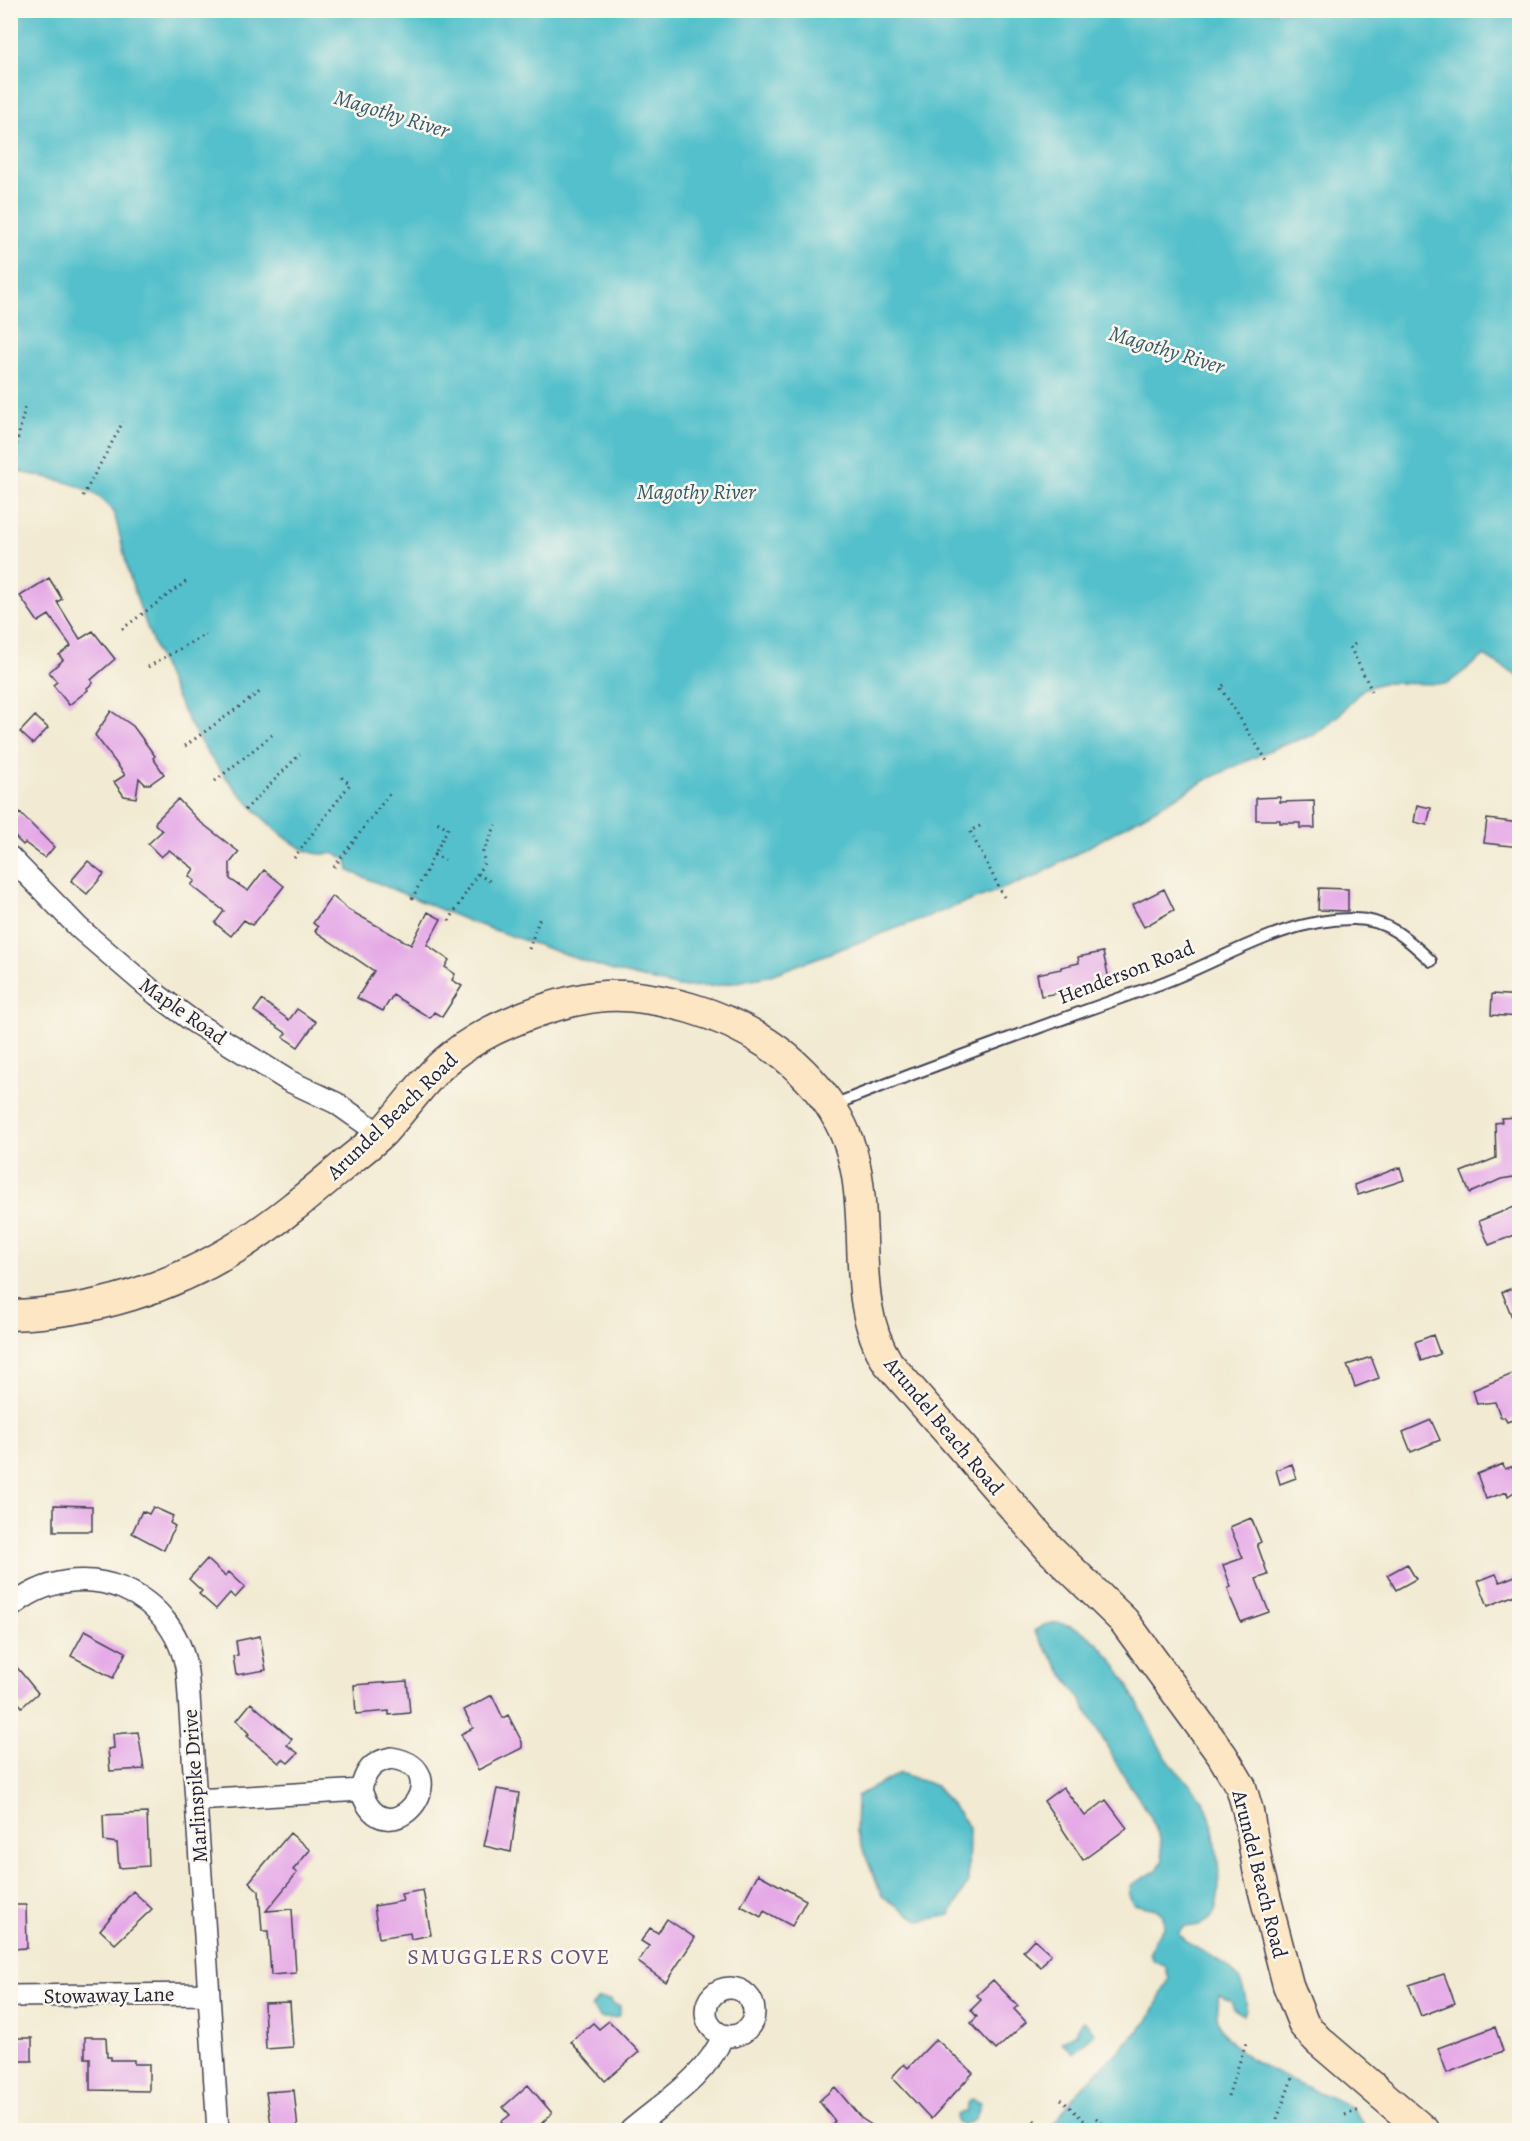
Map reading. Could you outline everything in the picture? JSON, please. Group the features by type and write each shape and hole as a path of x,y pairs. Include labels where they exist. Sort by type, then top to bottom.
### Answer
{"street":[{"name":"Maple Road","path":"10,856 79,928 175,1008 289,1081 336,1102 380,1134"},
{"name":"Arundel Beach Road","path":"10,1315 88,1305 169,1284 246,1242 314,1191 380,1134 428,1077 453,1054 476,1040 536,1014 577,1000 605,996 634,996 702,1011 775,1047 798,1067 831,1106 847,1137 858,1174 868,1317 875,1343 888,1363 1050,1549 1125,1621 1222,1755 1241,1787 1254,1834 1267,1909 1287,1985 1304,2025 1423,2130"},
{"name":"Marlinspike Drive","path":"10,1608 40,1588 58,1582 81,1581 113,1584 136,1593 156,1610 171,1628 182,1650 188,1676 218,2130"},
{"path":"196,1800 361,1790"},
{"name":"Stowaway Lane","path":"10,1996 208,1994"},
{"path":"631,2130 704,2069 715,2056 723,2036"}],"lane":[{"name":"Henderson Road","path":"831,1106 1078,1012 1156,986 1237,948 1323,920 1356,918 1386,924 1431,961"}],"path":[{"path":"10,474 26,406"},
{"path":"83,496 123,422"},
{"path":"122,629 188,580"},
{"path":"148,667 206,634"},
{"path":"1356,644 1350,647 1372,691"},
{"path":"1224,685 1220,687 1267,761"},
{"path":"185,746 261,691"},
{"path":"215,781 272,735"},
{"path":"245,810 300,754"},
{"path":"294,858 350,784 341,777"},
{"path":"334,867 390,793"},
{"path":"412,899 448,828 435,821"},
{"path":"449,921 484,863 483,852 496,825"},
{"path":"980,826 970,831 1004,897"},
{"path":"434,854 445,860"},
{"path":"478,874 491,882"},
{"path":"529,949 540,917"},
{"path":"1228,2096 1246,2043"},
{"path":"1277,2119 1293,2076"},
{"path":"1061,2099 1094,2130"},
{"path":"1345,2115 1360,2110"},
{"path":"1096,2118 1106,2126 1101,2130"},
{"path":"1034,2120 1044,2130"}],"water":[{"name":"Magothy River","path":"11,10 1519,11 1519,677 1484,656 1447,684 1382,683 1363,689 1339,715 1314,735 1279,746 1210,778 1037,876 768,976 715,986 679,987 610,970 468,921 349,871 347,860 341,856 314,853 286,838 242,796 209,755 186,716 155,648 131,581 113,511 93,493 80,487 11,470"},
{"path":"1057,1623 1076,1628 1093,1639 1108,1655 1133,1694 1167,1758 1205,1804 1216,1845 1218,1896 1210,1919 1201,1924 1184,1927 1178,1934 1225,1965 1240,1981 1246,2004 1244,2015 1234,2009 1231,2001 1219,1996 1217,2017 1225,2035 1241,2051 1262,2065 1348,2106 1368,2130 1050,2130 1075,2095 1148,2021 1169,1979 1165,1965 1154,1961 1150,1953 1154,1940 1164,1928 1163,1915 1156,1909 1133,1904 1129,1895 1132,1885 1157,1870 1163,1859 1160,1839 1149,1813 1125,1778 1079,1697 1034,1631 1044,1625"},
{"path":"900,1773 936,1786 969,1827 968,1882 950,1915 920,1921 882,1896 856,1832 857,1796"},
{"path":"598,1999 611,2000 613,2004 620,2006 620,2015 615,2018 601,2018 591,2007"},
{"path":"1084,2021 1095,2033 1073,2053 1062,2042 1078,2032 1076,2029"},
{"path":"972,2099 981,2103 976,2118 964,2125 957,2123 956,2115 966,2111 967,2104"}],"building":[{"path":"49,578 62,599 57,602 80,639 93,631 115,659 91,680 93,683 87,688 88,690 69,705 53,685 57,682 49,672 63,660 59,655 71,646 49,615 38,622 20,596"},
{"path":"111,711 133,726 155,756 153,758 164,774 150,784 145,784 139,778 136,798 124,796 114,782 125,775 95,735"},
{"path":"35,716 48,728 33,744 20,732"},
{"path":"1280,797 1280,802 1314,801 1315,828 1300,828 1300,823 1280,823 1280,820 1256,820 1256,798"},
{"path":"178,799 199,821 239,852 230,863 230,879 248,891 264,870 284,886 252,925 244,920 231,936 215,923 224,911 191,885 195,881 189,876 194,869 169,850 161,857 148,844 162,831 155,824 156,821"},
{"path":"1417,805 1431,808 1427,825 1414,822"},
{"path":"20,813 54,847 45,858 25,843 23,845 10,832 10,824"},
{"path":"1487,819 1520,823 1520,847 1484,843"},
{"path":"88,861 104,874 87,894 71,881"},
{"path":"1319,888 1348,889 1348,911 1318,910"},
{"path":"1164,889 1174,910 1144,927 1132,905"},
{"path":"332,896 349,910 411,945 428,912 441,919 427,945 449,960 445,967 455,974 452,980 462,986 442,1017 434,1012 430,1018 393,995 383,1011 357,998 374,971 315,931 318,927 313,923"},
{"path":"1103,952 1110,984 1041,996 1037,974 1079,963 1078,957"},
{"path":"1492,994 1520,996 1520,1017 1491,1015"},
{"path":"262,1000 289,1020 297,1009 316,1022 298,1047 283,1037 286,1033 254,1011"},
{"path":"1520,1117 1520,1176 1501,1179 1470,1193 1461,1172 1496,1158 1495,1123 1502,1122 1501,1118"},
{"path":"1400,1167 1404,1180 1358,1195 1354,1185"},
{"path":"1514,1207 1515,1209 1520,1208 1520,1233 1489,1245 1479,1221"},
{"path":"1520,1285 1520,1335 1519,1335 1502,1292"},
{"path":"1433,1335 1440,1354 1421,1361 1415,1342"},
{"path":"1371,1357 1379,1378 1355,1387 1347,1365"},
{"path":"1520,1371 1520,1417 1507,1422 1504,1417 1501,1418 1495,1402 1477,1404 1473,1390"},
{"path":"1431,1420 1440,1440 1411,1452 1403,1432"},
{"path":"1292,1464 1296,1478 1280,1484 1276,1470"},
{"path":"1503,1464 1505,1469 1520,1464 1520,1488 1508,1496 1507,1492 1486,1499 1477,1474"},
{"path":"54,1505 92,1506 92,1531 54,1531"},
{"path":"153,1507 173,1516 170,1523 175,1526 164,1550 132,1533 142,1511 149,1514"},
{"path":"1251,1518 1261,1542 1257,1544 1268,1575 1256,1579 1269,1612 1241,1622 1231,1599 1228,1588 1231,1587 1223,1565 1243,1558 1230,1527"},
{"path":"207,1559 225,1576 229,1572 245,1587 235,1598 230,1593 216,1609 199,1594 202,1591 189,1579"},
{"path":"1407,1564 1416,1579 1396,1590 1387,1575"},
{"path":"1496,1574 1500,1582 1520,1574 1520,1593 1488,1606 1478,1581"},
{"path":"85,1630 126,1652 113,1678 71,1656"},
{"path":"260,1636 266,1670 236,1675 233,1656 238,1655 236,1641"},
{"path":"10,1659 38,1693 22,1707 18,1702 10,1708"},
{"path":"407,1681 410,1713 389,1715 389,1711 356,1714 354,1685"},
{"path":"492,1695 503,1718 508,1715 522,1742 522,1748 478,1770 461,1734 473,1728 464,1710"},
{"path":"251,1703 292,1739 287,1745 298,1753 288,1763 283,1759 279,1763 247,1736 249,1734 237,1720"},
{"path":"138,1732 144,1769 110,1771 108,1749 114,1748 113,1734"},
{"path":"1063,1787 1085,1816 1106,1800 1127,1828 1083,1860 1044,1801"},
{"path":"497,1789 519,1793 511,1852 484,1846"},
{"path":"147,1813 149,1866 119,1868 117,1843 104,1841 103,1815"},
{"path":"290,1833 310,1850 293,1870 297,1873 266,1911 292,1909 296,1973 271,1975 268,1931 262,1931 259,1891 249,1882"},
{"path":"758,1874 806,1900 792,1926 764,1911 761,1917 741,1906"},
{"path":"423,1890 431,1935 411,1939 410,1933 379,1938 374,1906 403,1901 401,1894"},
{"path":"133,1891 152,1909 115,1944 100,1930"},
{"path":"10,1905 26,1905 27,1948 10,1949"},
{"path":"667,1919 695,1938 666,1982 638,1962 649,1946 641,1941 650,1928 658,1933"},
{"path":"1034,1939 1051,1954 1041,1967 1023,1951"},
{"path":"1444,1974 1455,2003 1421,2016 1409,1985"},
{"path":"993,1980 1018,2006 1014,2009 1026,2022 996,2050 971,2023 977,2017 971,2010 981,2000 977,1995"},
{"path":"290,2002 293,2047 266,2049 264,2003"},
{"path":"609,2021 639,2052 605,2081 571,2042 593,2023 599,2029"},
{"path":"1495,2027 1503,2051 1447,2073 1438,2048"},
{"path":"85,2037 106,2037 107,2057 111,2057 111,2060 134,2060 134,2064 149,2064 149,2091 90,2090 90,2058 85,2058"},
{"path":"10,2038 32,2038 32,2061 10,2061"},
{"path":"936,2039 973,2073 931,2119 892,2077 904,2064 908,2068"},
{"path":"528,2085 552,2113 535,2130 509,2130 501,2122 510,2115 503,2107"},
{"path":"835,2087 861,2118 879,2130 828,2130 835,2121 819,2101"},
{"path":"294,2090 298,2130 272,2130 266,2092"}],"district":[{"name":"SMUGGLERS COVE","path":"509,1956"}]}
